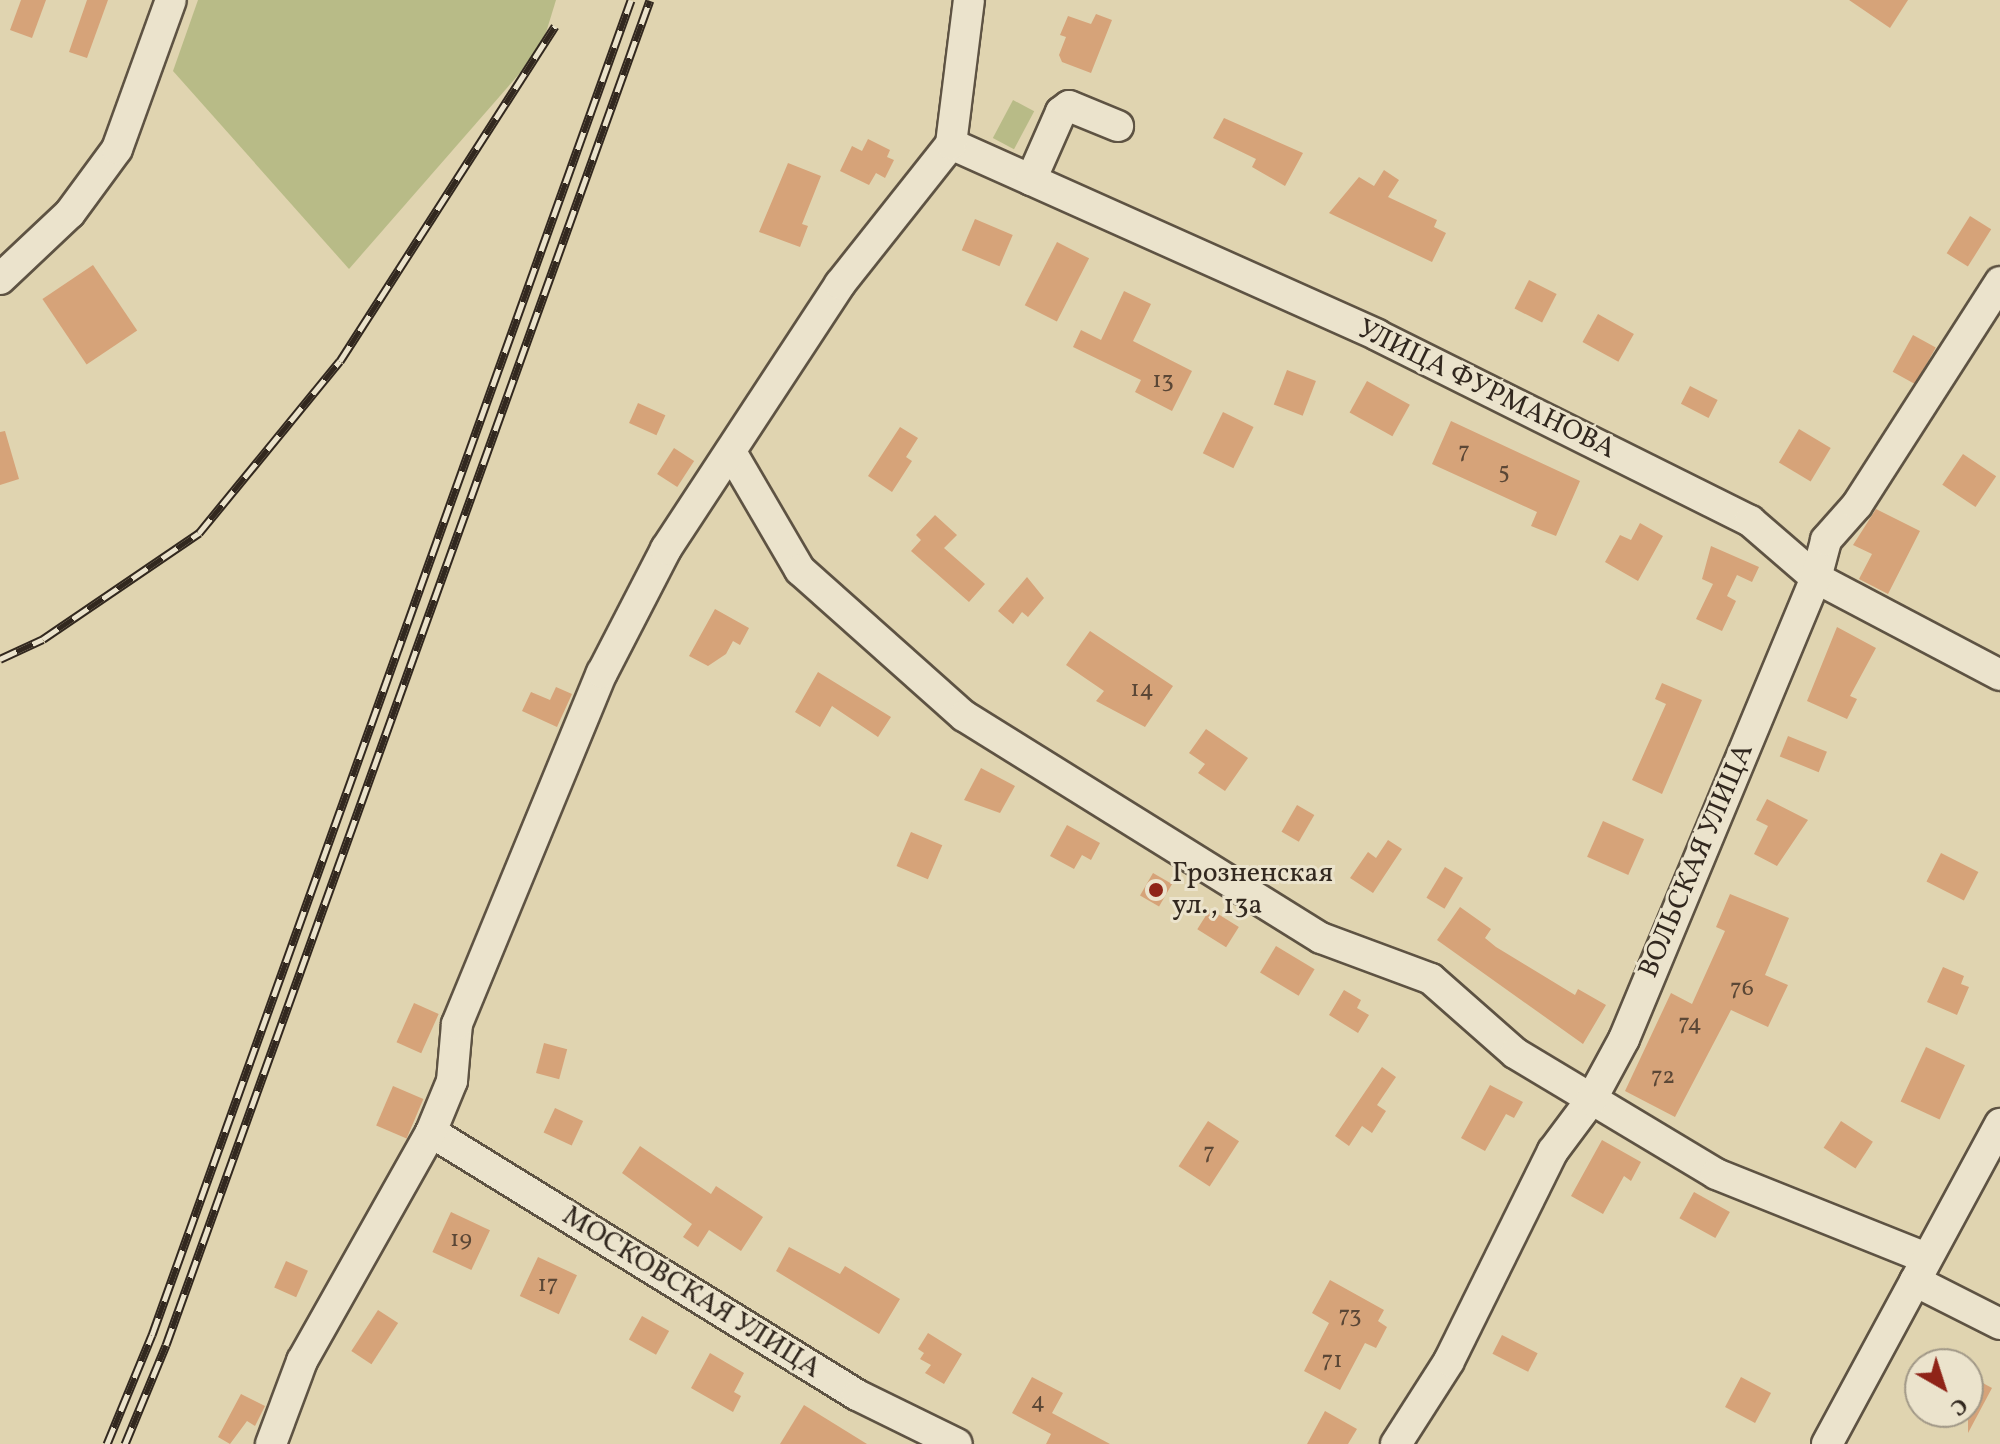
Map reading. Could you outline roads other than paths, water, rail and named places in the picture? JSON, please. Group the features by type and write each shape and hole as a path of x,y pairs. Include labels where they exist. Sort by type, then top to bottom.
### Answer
{"street":[{"path":"0,279 70,213 117,149 171,0"},
{"path":"271,1444 302,1361 431,1132 452,1081 457,1024 602,673 666,549 840,284 951,144 969,0"},
{"path":"1031,180 1061,112 1069,106 1118,126"},
{"name":"УЛИЦА ФУРМАНОВА","path":"951,144 1377,335 1750,521 1816,578 2000,675"},
{"name":"ВОЛЬСКАЯ УЛИЦА","path":"1396,1444 1449,1361 1553,1151 1591,1100 1624,1039 1816,578 1826,540 1857,505 2000,282"},
{"path":"731,452 800,570 964,716 1321,938 1431,979 1515,1053 1716,1174 1921,1270 2000,1324"},
{"path":"1827,1444 2000,1124"},
{"name":"МОСКОВСКАЯ УЛИЦА","path":"431,1132 857,1395 957,1444"}],"railway":[{"path":"107,1444 152,1335 631,0"},
{"path":"125,1444 166,1345 650,0"},
{"path":"0,659 43,639 199,533 340,361 555,26"}],"place":[{"name":"Грозненская ул., 13а","path":"1156,890"}]}
